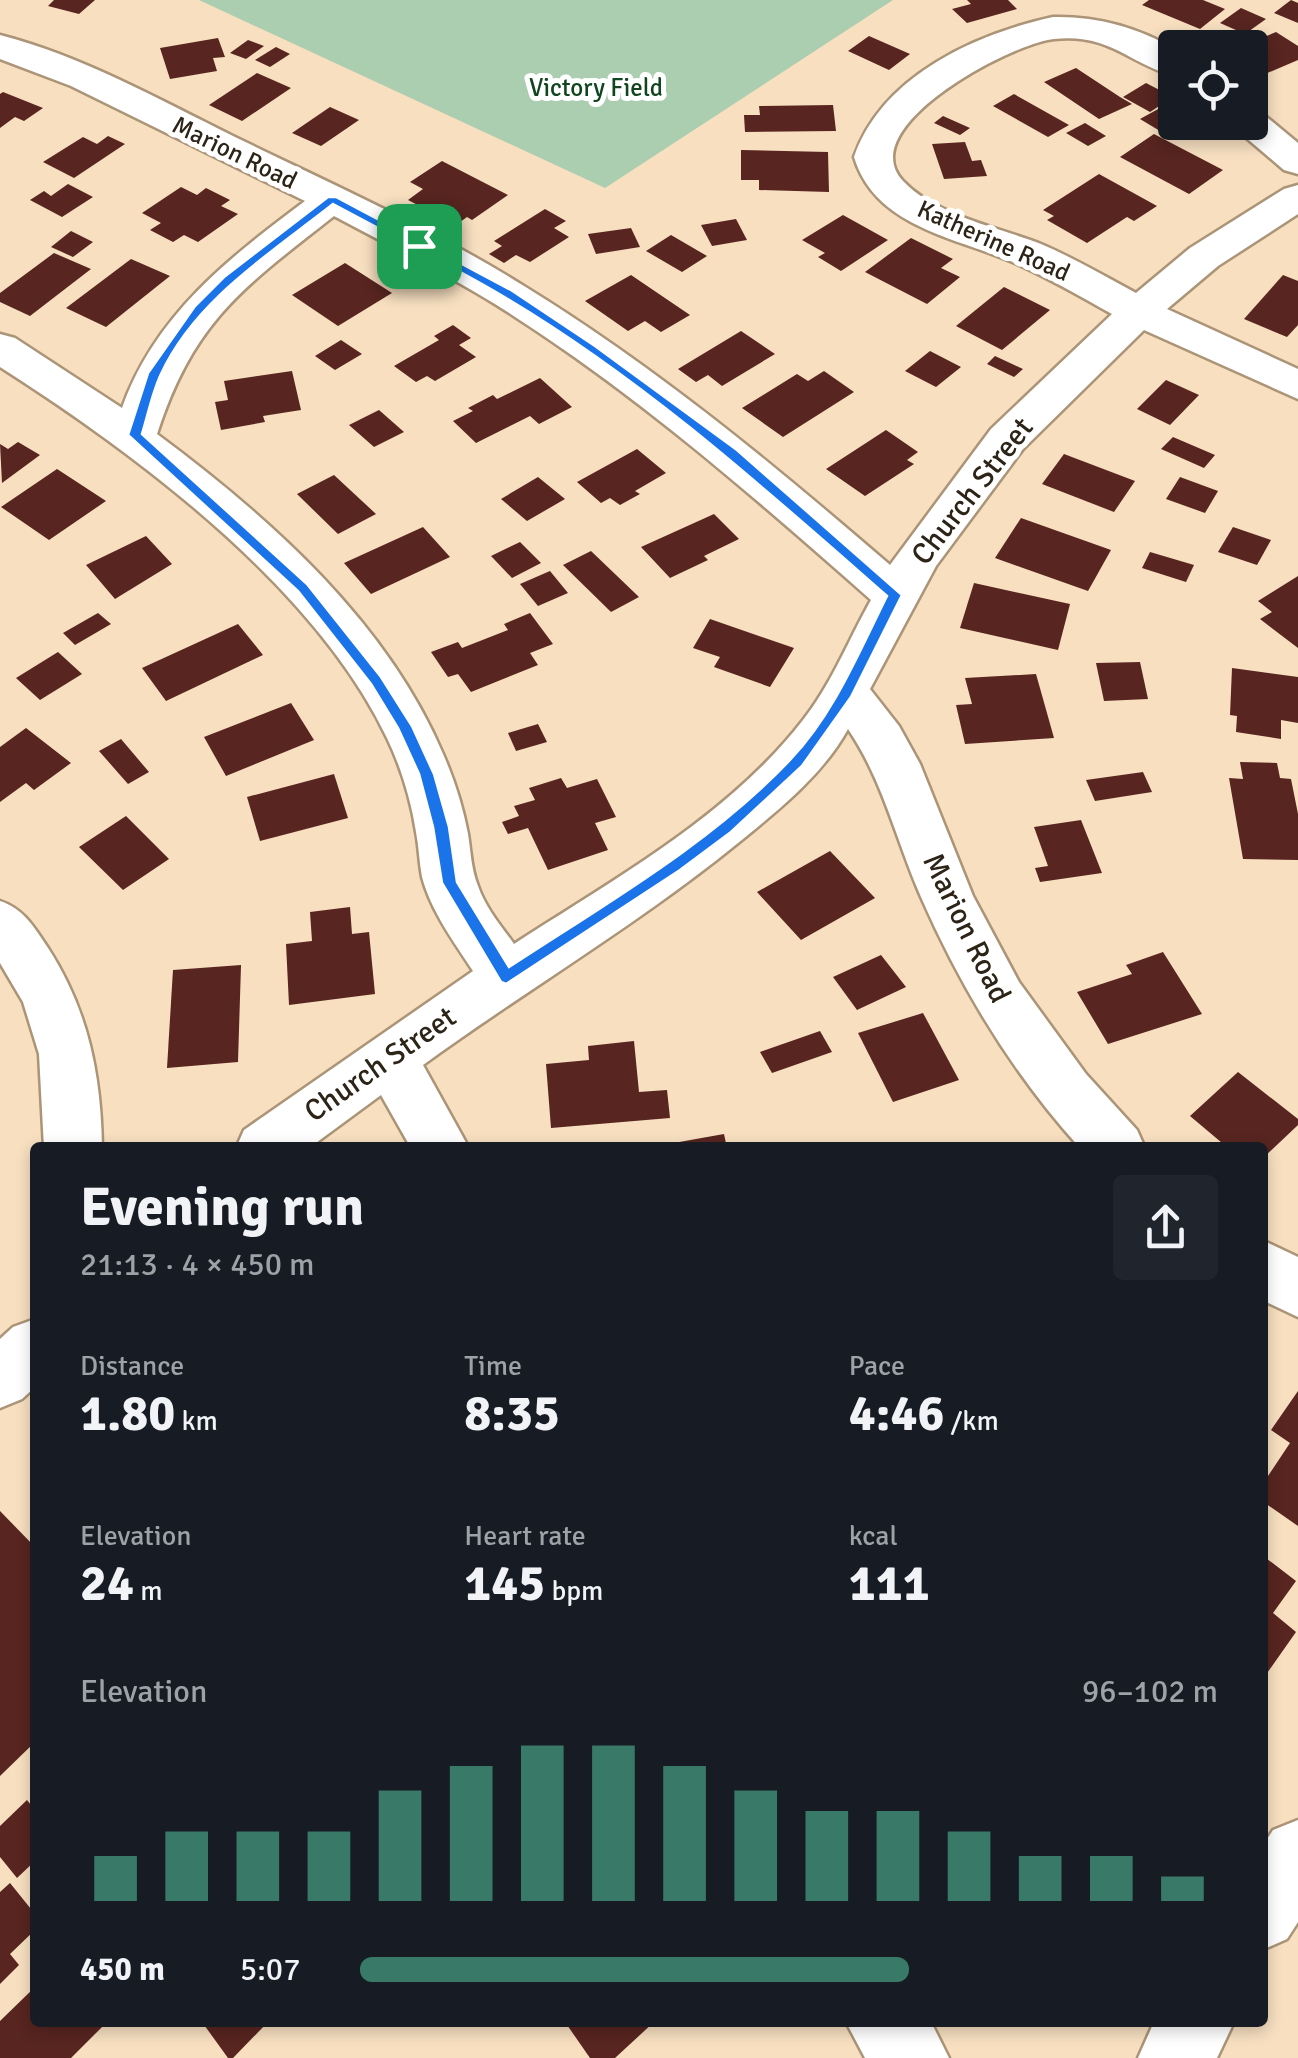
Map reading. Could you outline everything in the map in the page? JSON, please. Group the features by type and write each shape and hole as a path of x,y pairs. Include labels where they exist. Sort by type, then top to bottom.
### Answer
{"street":[{"name":"Katherine Road","path":"1158,56 1120,36 1074,28 1033,31 991,48 890,116 878,133 873,149 874,166 882,182 898,196 1032,255 1139,311 1298,385"},
{"name":"Marion Road","path":"0,46 84,78 332,199 507,293 591,348 732,453 895,595"},
{"path":"1268,137 1298,162"},
{"name":"Church Street","path":"272,1142 388,1057 726,828 797,762 846,694 895,595 943,520 1007,439 1139,311 1239,231 1298,196"},
{"path":"135,435 155,373 200,309 229,280 332,199"},
{"path":"0,348 135,435 302,588 376,680 405,726 426,774 441,827 449,883 506,977"},
{"name":"Marion Road","path":"846,694 871,718 896,759 947,895 1008,1012 1044,1065 1112,1142"},
{"path":"0,922 35,969 58,1014 70,1064 73,1142"},
{"path":"388,1057 438,1142"},
{"path":"1268,1272 1298,1290"},
{"path":"0,1379 30,1351"},
{"path":"1268,1904 1298,1855"},
{"path":"887,2027 912,2058"},
{"path":"1175,2058 1194,2027"}],"green space":[{"name":"Victory Field","path":"199,0 893,0 605,188"}],"building":[{"path":"54,0 95,0 79,14 48,6"},
{"path":"967,0 1008,0 1017,9 967,23 952,9 971,4"},
{"path":"1149,0 1203,0 1225,9 1200,29 1142,5"},
{"path":"1291,0 1298,3 1298,23 1274,13"},
{"path":"1241,8 1266,19 1251,30 1236,30 1220,23"},
{"path":"1276,32 1298,46 1298,60 1268,73 1268,35"},
{"path":"869,36 910,54 889,70 848,51"},
{"path":"218,38 225,57 213,58 217,71 170,79 160,48"},
{"path":"248,40 264,46 246,59 230,53"},
{"path":"276,47 290,54 270,67 255,60"},
{"path":"1076,68 1132,104 1099,119 1044,82"},
{"path":"257,73 291,88 242,121 209,105"},
{"path":"1146,83 1158,89 1158,107 1150,112 1123,97"},
{"path":"3,92 43,108 24,121 15,117 0,128"},
{"path":"1014,94 1069,125 1048,137 993,106"},
{"path":"833,105 836,131 745,132 744,115 760,115 759,106"},
{"path":"330,107 359,120 321,146 292,133"},
{"path":"1158,109 1158,130 1140,119"},
{"path":"943,116 970,128 960,135 934,123"},
{"path":"1085,123 1106,136 1088,146 1066,133"},
{"path":"1154,134 1158,140 1166,140 1223,170 1189,194 1120,157"},
{"path":"108,136 125,144 74,178 43,162 83,137 97,144"},
{"path":"965,142 972,161 981,160 987,176 944,179 932,144"},
{"path":"741,150 828,152 829,192 759,190 759,180 741,180"},
{"path":"442,161 508,195 472,220 467,217 456,225 408,200 423,189 410,182"},
{"path":"1099,174 1157,206 1134,221 1127,217 1087,243 1047,220 1054,216 1043,210"},
{"path":"68,184 93,197 62,217 30,200 44,191 51,196"},
{"path":"181,187 197,195 206,188 230,200 221,206 238,214 198,242 184,235 173,242 150,230 161,223 142,213"},
{"path":"545,209 566,221 554,228 569,237 530,262 516,255 504,263 489,254 502,246 494,241"},
{"path":"843,215 888,240 841,271 818,257 825,253 802,240"},
{"path":"736,219 747,240 712,246 701,225"},
{"path":"631,228 640,247 596,254 588,234"},
{"path":"71,231 93,242 73,257 51,247"},
{"path":"671,235 707,256 682,272 646,251"},
{"path":"911,238 953,259 941,268 960,277 927,304 865,272"},
{"path":"54,253 91,269 30,316 0,302 0,293"},
{"path":"131,259 170,276 106,327 66,308"},
{"path":"345,263 392,293 338,326 292,295"},
{"path":"631,275 690,315 661,332 645,321 628,331 585,301"},
{"path":"1283,275 1298,281 1298,325 1287,337 1244,319"},
{"path":"1004,287 1050,310 1002,350 956,326"},
{"path":"453,325 471,338 459,345 476,357 435,381 427,376 416,382 394,366 439,340 434,336"},
{"path":"741,331 775,354 722,386 708,375 696,382 678,369"},
{"path":"341,340 362,354 335,370 315,356"},
{"path":"930,351 961,367 936,387 905,371"},
{"path":"995,356 1023,369 1014,377 987,364"},
{"path":"292,371 301,410 263,416 265,422 221,430 215,402 228,400 224,381"},
{"path":"824,371 854,392 783,437 742,408 797,374 808,381"},
{"path":"540,378 572,407 539,424 530,416 476,443 453,421 493,395 497,399"},
{"path":"1166,380 1199,395 1170,425 1137,409"},
{"path":"379,410 404,432 374,447 349,425"},
{"path":"886,430 918,452 907,460 914,464 865,496 826,469"},
{"path":"1173,437 1215,455 1204,468 1161,449"},
{"path":"18,442 40,455 2,483 0,444 8,449"},
{"path":"637,449 666,473 620,505 610,498 601,503 577,482"},
{"path":"1064,454 1135,481 1114,512 1042,484"},
{"path":"57,469 106,501 49,540 1,507"},
{"path":"334,475 376,514 338,534 297,494"},
{"path":"538,477 565,499 527,521 501,499"},
{"path":"1180,477 1218,491 1205,513 1166,499"},
{"path":"714,514 739,539 704,556 708,560 670,578 641,547"},
{"path":"1021,518 1111,550 1088,591 995,558"},
{"path":"423,527 450,557 371,594 344,563"},
{"path":"1233,527 1271,540 1257,565 1218,552"},
{"path":"146,536 172,564 115,599 86,565"},
{"path":"520,542 541,563 512,578 491,556"},
{"path":"591,551 639,597 611,612 563,565"},
{"path":"1150,552 1194,565 1186,582 1142,568"},
{"path":"550,571 568,593 538,606 520,584"},
{"path":"1298,576 1298,648 1260,619 1272,612 1258,601"},
{"path":"974,583 1070,604 1058,650 960,628"},
{"path":"98,613 111,624 75,645 63,633"},
{"path":"530,613 553,644 530,653 538,665 471,692 458,674 448,677 431,652 458,642 462,648 508,630 504,624"},
{"path":"710,619 794,648 770,687 714,667 720,657 693,648"},
{"path":"238,624 263,655 166,701 142,668"},
{"path":"58,652 82,674 40,700 16,678"},
{"path":"1140,662 1148,699 1104,701 1096,663"},
{"path":"1232,668 1298,677 1298,723 1281,720 1281,739 1236,732 1237,716 1230,715"},
{"path":"1036,674 1054,738 965,744 956,705 972,704 965,678"},
{"path":"291,703 314,740 226,776 204,737"},
{"path":"538,724 547,742 516,751 508,733"},
{"path":"26,728 71,763 34,790 26,783 0,802 0,747"},
{"path":"121,739 149,772 128,784 99,751"},
{"path":"1240,762 1277,763 1280,778 1291,779 1298,814 1298,860 1243,859 1229,778 1243,779"},
{"path":"1143,772 1152,792 1095,801 1086,780"},
{"path":"334,774 348,818 260,841 247,797"},
{"path":"561,778 567,788 597,779 616,817 595,823 608,850 548,870 528,828 508,834 502,822 519,816 514,806 535,800 529,788"},
{"path":"126,816 169,859 123,890 79,847"},
{"path":"1081,820 1102,873 1040,882 1035,868 1048,866 1034,827"},
{"path":"830,851 875,898 801,940 757,892"},
{"path":"350,907 352,934 369,932 375,994 289,1005 286,944 312,941 310,912"},
{"path":"1163,952 1202,1014 1108,1044 1077,992 1132,974 1126,965"},
{"path":"881,955 906,987 857,1010 833,977"},
{"path":"241,965 238,1062 167,1068 173,970"},
{"path":"923,1013 959,1080 893,1102 858,1033"},
{"path":"820,1031 832,1052 772,1073 760,1052"},
{"path":"634,1041 639,1092 667,1090 670,1118 551,1128 546,1064 589,1060 588,1046"},
{"path":"1238,1072 1298,1119 1298,1125 1268,1153 1268,1142 1221,1142 1190,1116"},
{"path":"724,1134 726,1142 679,1142"},
{"path":"1298,1391 1298,1526 1268,1505 1268,1476 1290,1443 1271,1430"},
{"path":"0,1511 30,1542 30,1747 0,1776"},
{"path":"1268,1560 1296,1581 1273,1613 1296,1632 1268,1672"},
{"path":"27,1800 30,1866 17,1878 0,1857 0,1826"},
{"path":"10,1883 30,1908 30,1935 10,1954 19,1965 0,1984 0,1892"},
{"path":"30,1992 30,2027 102,2027 71,2058 0,2058 0,2021"},
{"path":"206,2027 263,2027 233,2058 228,2058"},
{"path":"568,2027 649,2027 615,2058 590,2058"}],"route":[{"path":"332,199 419,246 507,293 591,348 732,453 895,595 846,694 797,762 726,828 506,977 449,883 441,827 426,774 405,726 376,680 302,588 135,435 155,373 175,339 200,309 229,280 332,199"}]}
